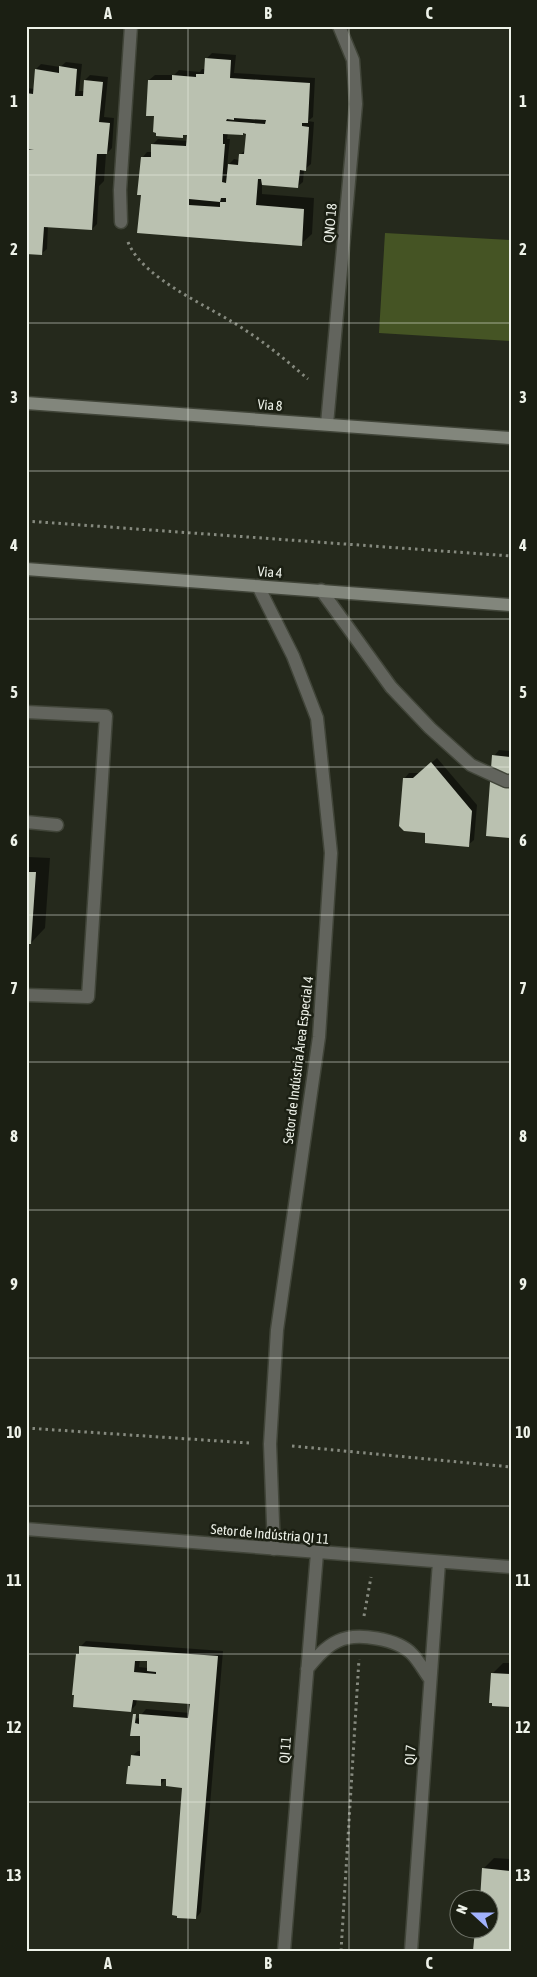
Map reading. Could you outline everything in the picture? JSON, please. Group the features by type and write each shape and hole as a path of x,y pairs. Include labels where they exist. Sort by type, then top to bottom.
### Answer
{"main road":[{"name":"Via 8","path":"26,403 511,438"},
{"name":"Via 4","path":"26,569 321,590 511,606"}],"street":[{"path":"121,222 120,190 131,26"},
{"name":"QNO 18","path":"327,424 356,104 353,60 339,26"},
{"name":"Setor de Indústria Área Especial 4","path":"258,586 293,656 317,718 331,853 319,1037 277,1330 270,1444 274,1549"},
{"path":"321,590 391,687 430,728 471,765 506,781 511,781"},
{"path":"26,712 106,716 88,997 26,994"},
{"path":"26,822 57,824"},
{"name":"Setor de Indústria QI 11","path":"26,1529 511,1567"},
{"name":"QI 11","path":"284,1951 318,1553"},
{"name":"QI 7","path":"411,1951 439,1562"},
{"path":"307,1669 323,1650 339,1640 361,1636 387,1640 411,1653 430,1679"}],"path":[{"path":"121,222 132,252 150,272 246,330 293,366 329,398"},
{"path":"26,521 511,556"},
{"path":"341,1951 361,1636 375,1557"}],"green space":[{"path":"385,233 511,240 511,341 379,333"}],"building":[{"path":"205,58 231,60 230,78 310,83 308,123 302,123 302,126 309,127 306,171 300,170 298,188 262,185 261,179 258,179 256,205 304,209 302,246 137,233 141,195 137,195 141,157 151,157 151,144 186,146 187,135 183,135 183,138 156,136 156,133 153,132 154,116 146,116 148,80 172,80 172,75 196,77 196,74 204,74","holes":["234,118 266,120 265,124 226,121 227,119 234,120","243,133 246,134 244,154 239,154 238,165 228,164 226,183 222,182 225,144 223,144 223,134 243,135","221,198 226,198 226,202 220,202","189,199 220,202 220,207 189,205"]},
{"path":"59,66 77,69 75,96 83,96 84,80 103,82 99,122 110,123 107,154 97,154 92,230 44,227 42,255 26,254 26,150 34,150 26,149 26,93 33,94 35,69 59,73"},
{"path":"492,755 511,757 511,838 486,836"},
{"path":"431,762 472,811 469,847 425,843 425,833 404,831 399,826 403,778 413,778"},
{"path":"26,872 36,872 31,944 26,944"},
{"path":"79,1646 218,1656 196,1919 177,1918 177,1916 172,1915 182,1788 166,1786 166,1779 161,1779 161,1786 126,1784 131,1755 140,1756 140,1736 130,1736 133,1714 136,1714 135,1723 139,1724 139,1714 188,1718 190,1704 133,1700 131,1712 73,1707 74,1695 72,1695 76,1654 79,1654","holes":["135,1661 147,1661 147,1671 156,1672 156,1674 134,1672"]},
{"path":"491,1673 511,1674 511,1707 492,1706 492,1703 489,1703"},
{"path":"482,1868 511,1871 511,1951 473,1951 474,1940 500,1940 500,1890 481,1890"}]}
